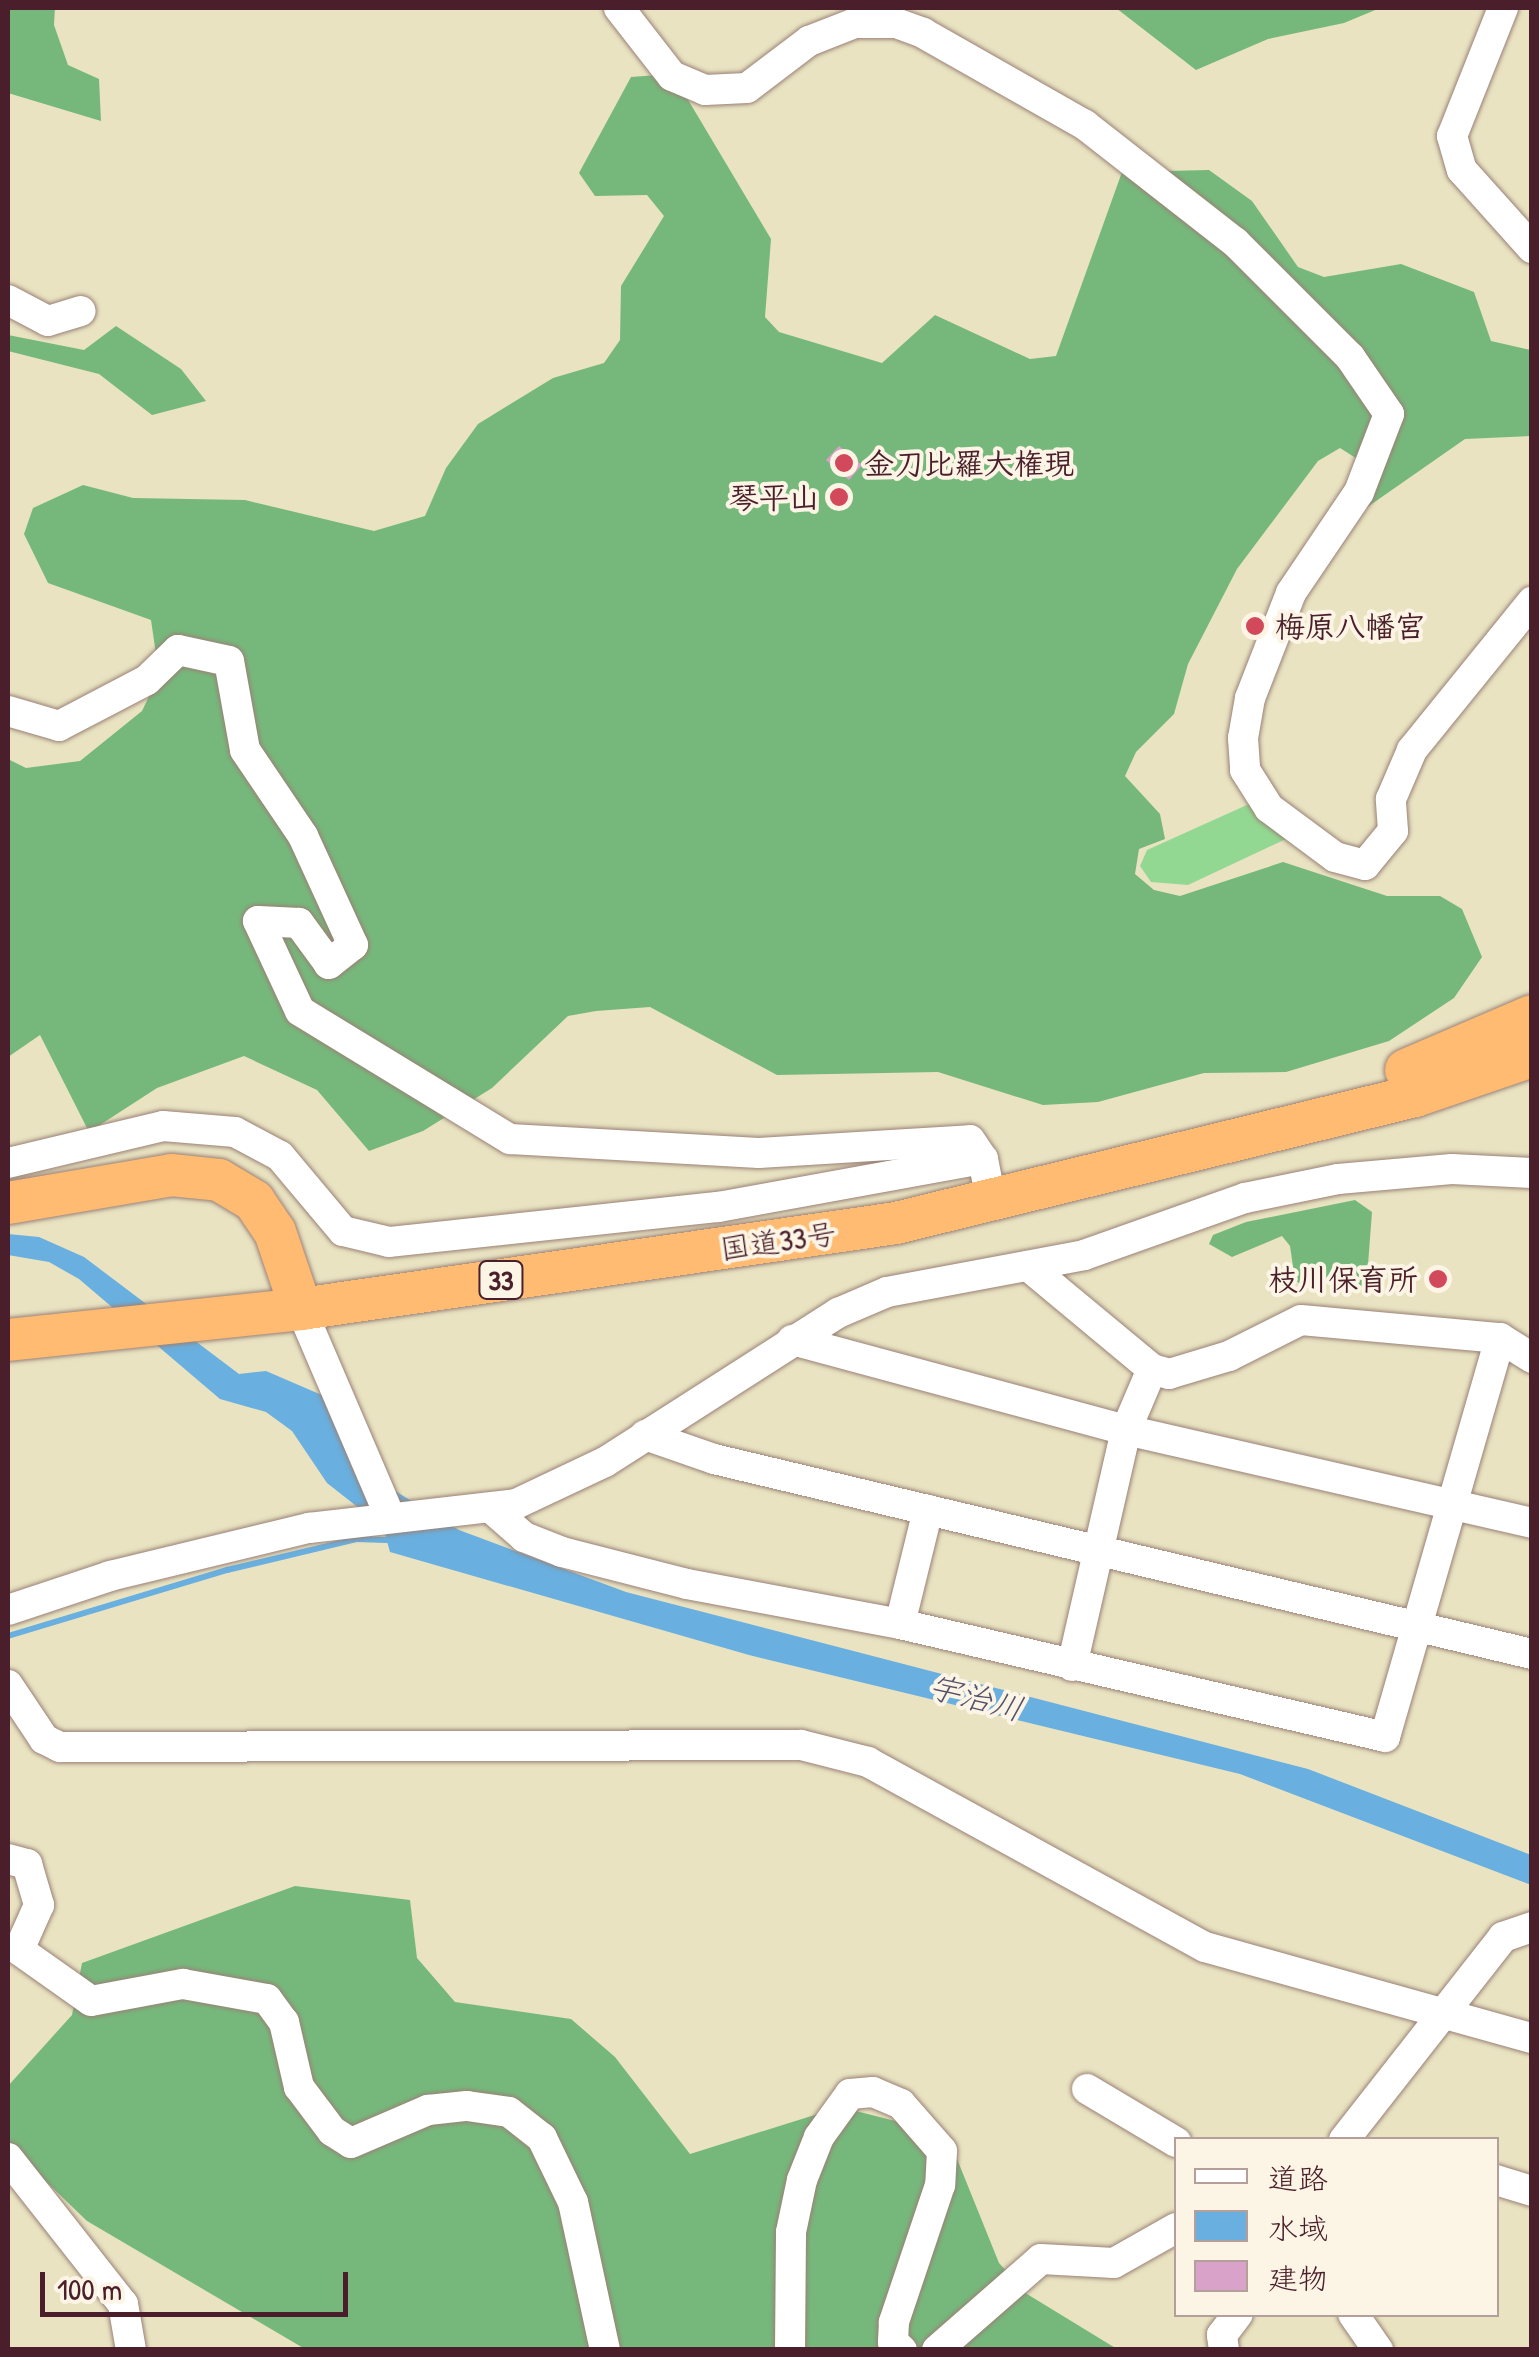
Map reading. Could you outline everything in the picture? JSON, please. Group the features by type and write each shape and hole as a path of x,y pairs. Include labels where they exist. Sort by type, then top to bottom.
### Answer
{"highway":[{"name":"33","path":"987,1180 1427,1064 1532,1016"},
{"name":"国道33号","path":"8,1340 301,1309 770,1245 987,1180 1415,1096 1532,1056"},
{"name":"33","path":"1415,1096 1532,1072"},
{"path":"8,1203 171,1176 219,1180 254,1201 275,1232 301,1309"}],"street":[{"path":"618,8 672,76 705,90 747,88 809,41 854,23 896,24 923,33 1014,78 1085,125 1235,242 1350,357 1389,414 1359,492 1291,593 1250,698 1243,738 1245,770 1269,808 1335,857 1366,864 1394,831 1391,799 1412,750 1532,602"},
{"path":"1503,8 1452,136 1462,170 1532,248"},
{"path":"8,300 48,321 80,310"},
{"path":"8,711 58,726 147,680 178,650 230,661 245,750 303,836 353,944 329,964 299,923 258,921 300,1011 510,1139 760,1154 970,1140 987,1180 388,1242 344,1231 280,1156 234,1132 163,1126 8,1164"},
{"path":"8,1610 110,1576 389,1514 492,1509 558,1488 792,1340 887,1292 1084,1255 1245,1198 1338,1179 1452,1170 1532,1173"},
{"path":"1028,1266 1152,1368 1170,1374 1193,1368 1301,1320 1500,1338 1532,1358"},
{"path":"301,1309 389,1514"},
{"path":"492,1509 524,1537 562,1552 687,1584 900,1624 1385,1737 1500,1338"},
{"path":"792,1340 1126,1430 1532,1523"},
{"path":"1072,1666 1126,1430 1152,1368"},
{"path":"646,1435 714,1459 1532,1654"},
{"path":"900,1624 928,1510"},
{"path":"8,1685 44,1739 60,1747 801,1744 868,1762 1205,1947 1440,2016 1532,2038"},
{"path":"8,1859 27,1864 39,1905 18,1950 91,2001 183,1984 268,1999 284,2022 299,2087 332,2131 351,2144 428,2110 467,2106 509,2112 542,2138 573,2202 606,2350"},
{"path":"1354,2137 1503,1936 1532,1927"},
{"path":"1087,2089 1174,2141"},
{"path":"790,2350 791,2232 802,2180 819,2138 850,2094 874,2092 901,2104 942,2151 940,2185 894,2322 893,2342 902,2350"},
{"path":"8,2158 123,2304 130,2350"},
{"path":"1499,2181 1532,2191"},
{"path":"937,2350 1041,2259 1114,2263 1174,2229"},
{"path":"1224,2350 1222,2335 1236,2317"},
{"path":"1356,2317 1378,2350"}],"green space":[{"path":"8,8 55,8 54,25 68,65 99,79 101,121 8,93"},
{"path":"1116,8 1380,8 1344,23 1268,39 1196,70"},
{"path":"658,75 684,93 771,239 765,317 779,332 882,363 935,315 1030,359 1056,356 1122,172 1209,170 1252,201 1298,267 1324,277 1401,264 1474,292 1491,341 1531,350 1531,436 1465,439 1356,515 1362,462 1340,448 1318,461 1237,569 1188,664 1174,714 1136,752 1125,776 1160,814 1165,839 1139,849 1135,874 1154,890 1180,896 1283,862 1387,896 1440,896 1462,909 1482,957 1454,998 1389,1041 1286,1072 1204,1073 1098,1102 1043,1105 938,1072 777,1075 650,1007 596,1011 568,1016 492,1088 423,1131 369,1151 317,1090 244,1056 157,1088 89,1132 40,1035 8,1057 8,759 26,768 80,761 142,711 159,675 151,620 48,583 24,534 33,508 83,485 133,498 245,500 374,531 425,516 446,468 478,424 553,378 604,363 620,340 621,286 664,216 647,195 595,196 579,173 631,77"},
{"path":"116,326 181,369 206,401 152,415 99,374 8,351 8,335 84,350"},
{"path":"1249,804 1286,839 1188,885 1151,882 1140,866 1147,850"},
{"path":"1355,1200 1372,1212 1367,1278 1360,1288 1333,1282 1307,1289 1295,1280 1290,1246 1282,1236 1232,1257 1209,1244 1213,1235 1246,1222"},
{"path":"295,1886 410,1900 417,1958 455,2002 571,2019 615,2057 690,2154 840,2107 919,2127 953,2149 999,2263 1027,2294 1117,2349 305,2349 87,2221 8,2145 8,2086 72,2015 82,1963"}],"water":[{"name":"宇治川","path":"8,1234 39,1237 84,1257 239,1374 266,1371 331,1399 356,1467 459,1530 626,1592 1308,1769 1531,1855 1531,1885 1240,1774 749,1655 390,1552 383,1527 327,1483 292,1431 266,1412 220,1399 79,1279 49,1262 8,1255"}],"building":[{"name":"金刀比羅大権現","path":"839,446 862,465 849,480 826,460"}],"waterway":[{"path":"8,1636 227,1570 357,1539 393,1540"}],"place":[{"name":"金刀比羅大権現","path":"844,463"},
{"name":"琴平山","path":"839,497"},
{"name":"梅原八幡宮","path":"1255,626"},
{"name":"枝川保育所","path":"1438,1279"}]}
